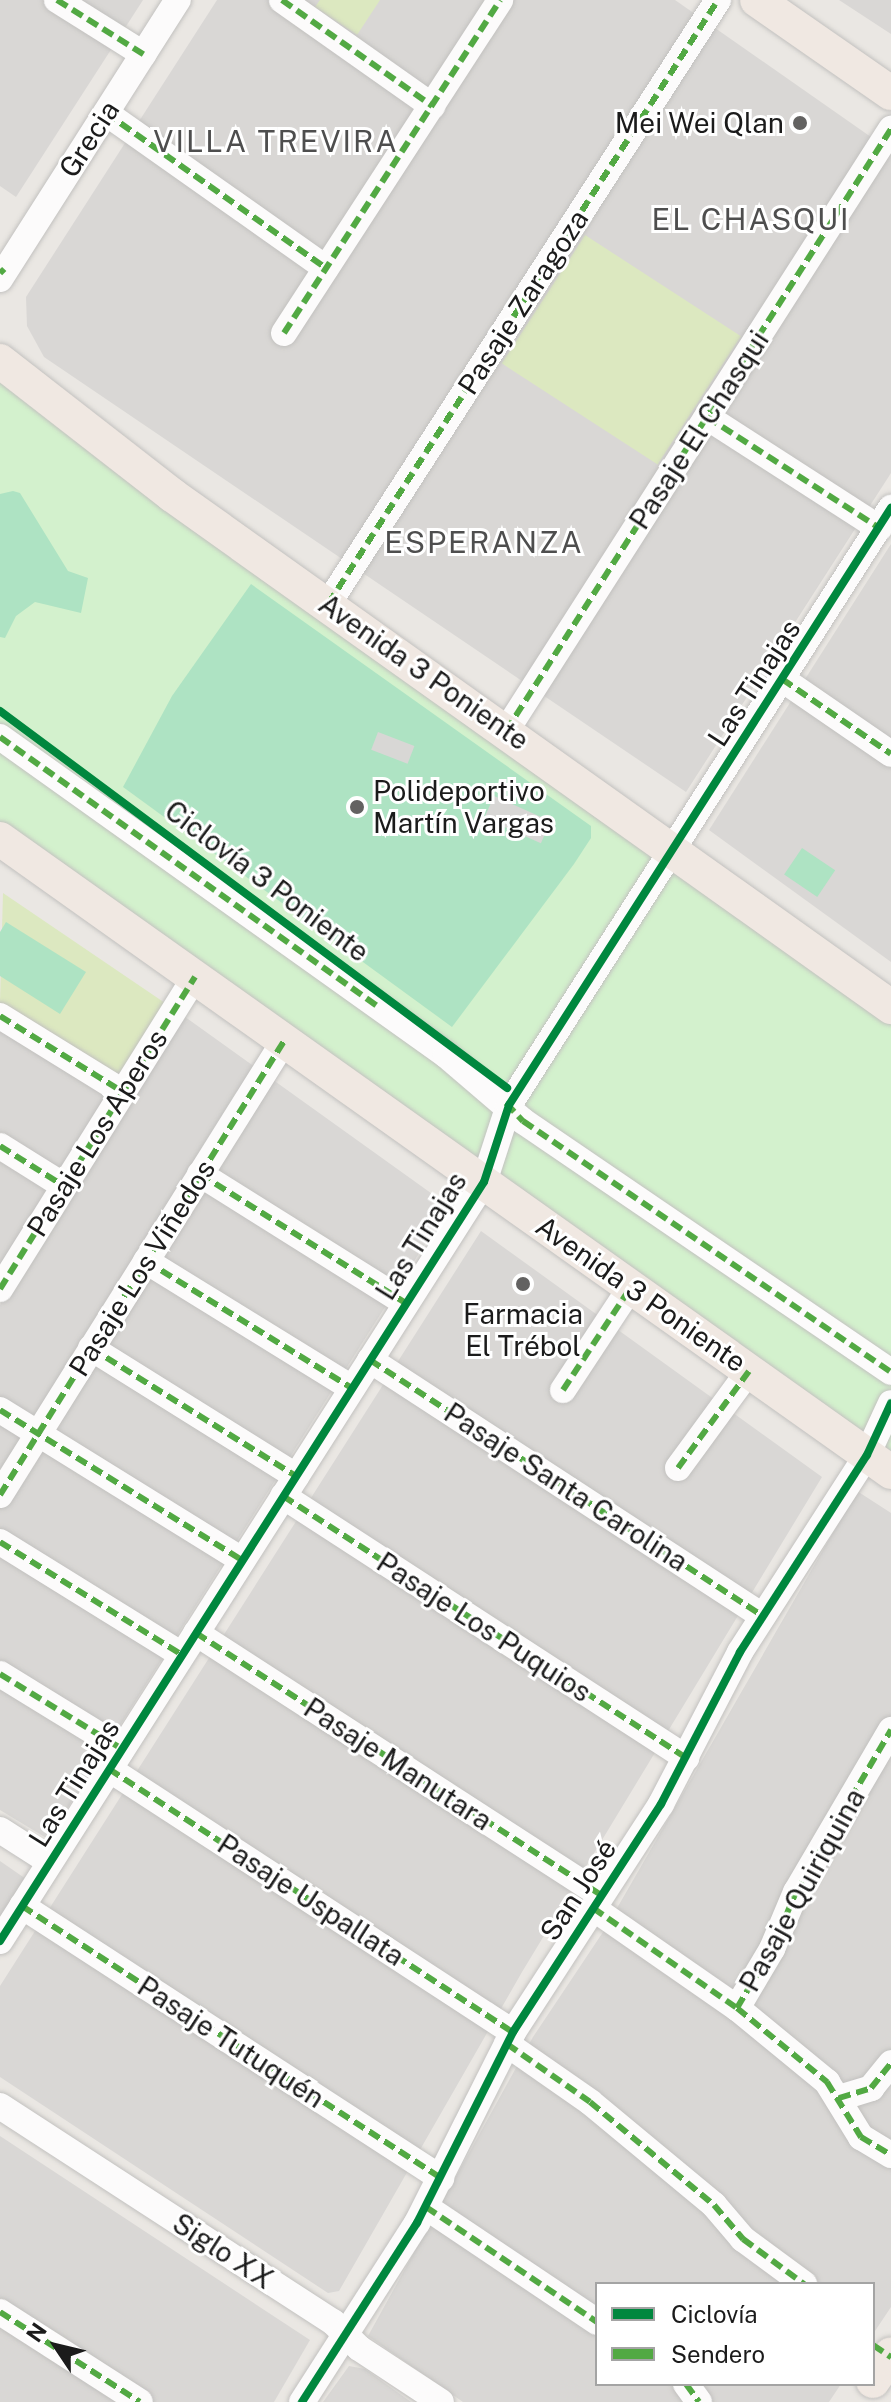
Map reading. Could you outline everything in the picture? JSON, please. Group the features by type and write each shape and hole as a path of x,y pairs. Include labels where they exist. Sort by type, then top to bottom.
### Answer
{"main road":[{"path":"757,0 891,93"},
{"name":"Avenida 3 Poniente","path":"0,361 108,448 891,1007"},
{"name":"Avenida 3 Poniente","path":"4,851 195,977 879,1463"},
{"path":"886,2402 891,2395"}],"street":[{"path":"57,0 143,54"},
{"name":"Grecia","path":"1,273 178,0"},
{"path":"282,0 432,106"},
{"path":"284,333 500,0"},
{"name":"Pasaje Zaragoza","path":"328,604 718,0"},
{"path":"106,113 326,268"},
{"name":"Pasaje El Chasqui","path":"506,731 891,129"},
{"path":"707,417 887,516"},
{"name":"Las Tinajas","path":"0,1941 484,1182 509,1105 887,516"},
{"path":"782,679 891,754"},
{"path":"0,737 509,1105 523,1121 891,1372"},
{"name":"Pasaje Los Aperos","path":"2,1281 195,977"},
{"path":"0,1016 123,1092"},
{"name":"Pasaje Los Viñedos","path":"0,1495 284,1041"},
{"path":"0,1146 64,1186"},
{"path":"200,1174 406,1303"},
{"path":"146,1261 352,1388"},
{"path":"563,1390 631,1287"},
{"name":"Pasaje Los Puquios","path":"91,1348 686,1758"},
{"name":"Pasaje Santa Carolina","path":"370,1360 761,1615"},
{"path":"678,1468 749,1371"},
{"name":"San José","path":"302,2402 426,2207 510,2038 686,1758 761,1615 879,1463 891,1403"},
{"path":"0,1410 242,1560"},
{"name":"Pasaje Manutara","path":"0,1542 189,1644 597,1902 737,2008 839,2098 861,2137 891,2155"},
{"name":"Pasaje Uspallata","path":"0,1674 510,2038 714,2205 743,2239 801,2282"},
{"name":"Pasaje Quiriquina","path":"737,2008 766,1961 796,1892 891,1730"},
{"path":"0,1830 50,1862"},
{"name":"Pasaje Tutuquén","path":"22,1906 441,2178"},
{"path":"839,2098 871,2088 891,2063"},
{"name":"Siglo XX","path":"0,2106 346,2335 441,2402"},
{"path":"426,2207 595,2321"},
{"path":"0,2312 140,2402"}],"shaded area":[{"path":"0,0 143,0 16,197 0,186"},
{"path":"217,0 675,0 891,151 891,473 686,792 44,357 27,326 26,297"},
{"path":"839,0 891,0 891,34"},
{"path":"891,544 891,962 709,830"},
{"path":"378,732 414,746 408,764 371,750"},
{"path":"494,796 551,821 541,843 484,818"},
{"path":"181,1014 449,1206 48,1839 0,1810 0,1305 14,1281 0,1271 0,1025"},
{"path":"481,1231 822,1477 522,1972 339,2291 328,2293 0,2077 0,1986"},
{"path":"857,1491 891,1513 891,2307 875,2331 875,2282 595,2282 595,2386 840,2386 829,2402 463,2402 368,2336 533,2037 605,1929"},
{"path":"0,1861 26,1879 0,1917"},
{"path":"0,2136 310,2340 274,2402 0,2402"},
{"path":"349,2366 365,2369 411,2402 323,2402"}],"green space":[{"path":"320,0 380,0 357,35 315,7"},
{"path":"585,235 741,336 658,465 502,363"},
{"path":"0,378 891,1020 891,1451 0,829"},
{"path":"20,493 68,571 88,578 81,613 35,602 16,616 5,638 0,637 0,494"},
{"name":"Polideportivo Martín Vargas","path":"251,584 591,826 591,838 574,864 452,1027 123,787 172,696"},
{"path":"802,848 835,870 817,897 784,875"},
{"path":"3,893 165,1003 117,1078 0,1003"},
{"path":"6,922 86,972 60,1014 0,976 0,932"}],"marked path":[{"path":"57,0 143,54"},
{"path":"282,0 432,106"},
{"path":"284,333 500,0"},
{"path":"328,604 718,0"},
{"path":"106,113 326,268"},
{"path":"506,731 891,129"},
{"path":"0,269 4,273"},
{"path":"707,417 879,528"},
{"path":"782,679 891,754"},
{"path":"0,737 378,1007"},
{"path":"0,1289 195,977"},
{"path":"0,1016 123,1092"},
{"path":"0,1495 284,1041"},
{"path":"506,1103 523,1121 891,1372"},
{"path":"0,1146 64,1186"},
{"path":"200,1174 406,1303"},
{"path":"146,1261 352,1388"},
{"path":"563,1390 631,1287"},
{"path":"91,1348 296,1476"},
{"path":"370,1360 761,1615"},
{"path":"678,1468 749,1371"},
{"path":"0,1410 242,1560"},
{"path":"283,1496 686,1758"},
{"path":"0,1542 182,1655"},
{"path":"196,1633 601,1895"},
{"path":"0,1674 122,1749"},
{"path":"737,2008 772,1949 796,1892 891,1730"},
{"path":"109,1769 513,2032"},
{"path":"22,1906 441,2178"},
{"path":"593,1908 737,2008 827,2082 861,2137 891,2155"},
{"path":"507,2044 590,2102 714,2205 743,2239 801,2282"},
{"path":"839,2098 871,2088 891,2063"},
{"path":"426,2207 595,2321"},
{"path":"0,2312 140,2402"},
{"path":"875,2346 891,2357"},
{"path":"687,2386 699,2402"}],"cycle path":[{"path":"0,1941 484,1182 509,1105 891,508"},
{"name":"Ciclovía 3 Poniente","path":"0,711 507,1088"},
{"path":"302,2402 417,2223 513,2032 661,1804 740,1652 867,1455 891,1403"}],"place":[{"name":"Mei Wei Qlan","path":"800,123"},
{"name":"Polideportivo Martín Vargas","path":"357,807"},
{"name":"Farmacia El Trébol","path":"523,1284"}],"district":[{"name":"VILLA TREVIRA","path":"276,141"},
{"name":"EL CHASQUI","path":"751,219"},
{"name":"ESPERANZA","path":"484,542"}]}
